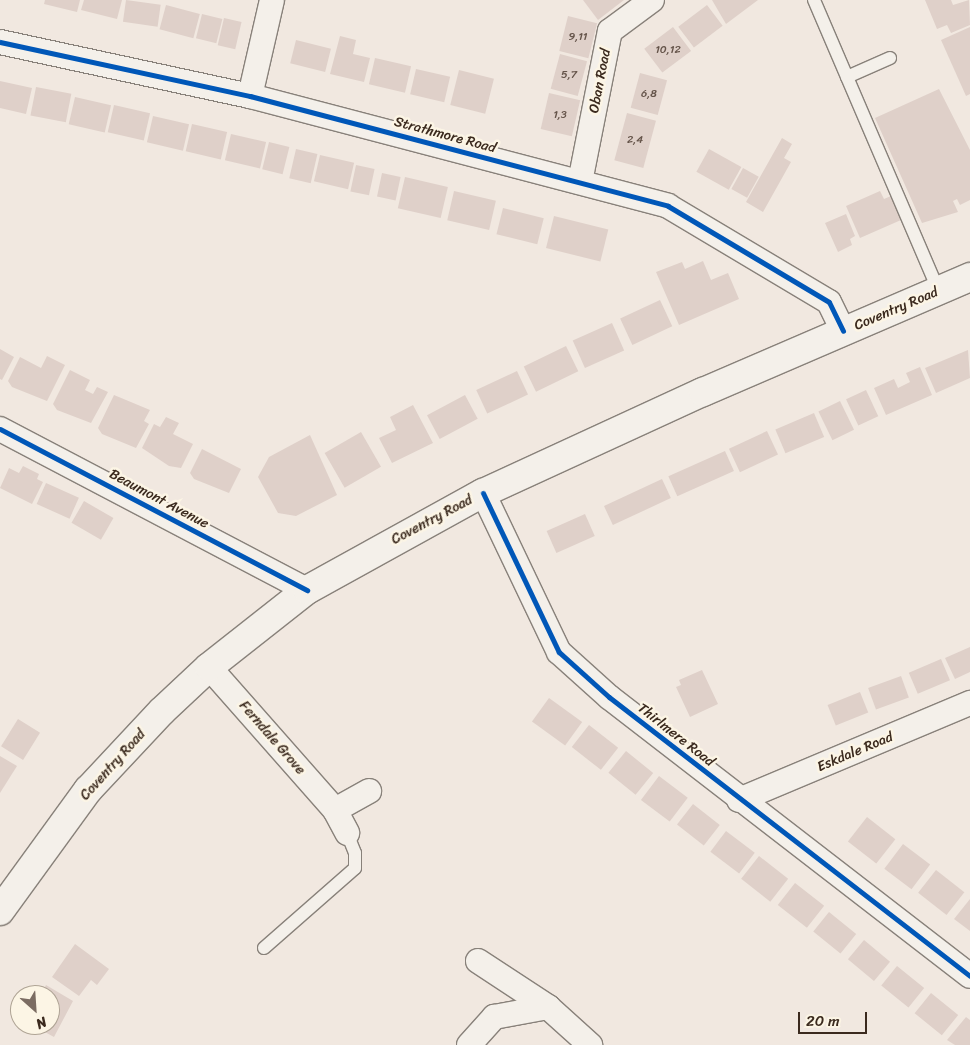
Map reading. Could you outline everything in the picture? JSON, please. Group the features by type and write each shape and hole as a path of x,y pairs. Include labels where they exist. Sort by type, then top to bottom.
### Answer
{"main road":[{"name":"Coventry Road","path":"0,911 88,790 209,667 307,590 483,493 970,277"}],"street":[{"path":"250,96 272,0"},
{"name":"Oban Road","path":"580,182 610,31 652,0"},
{"name":"Strathmore Road","path":"0,42 250,96 580,182 676,211 829,302 843,332"},
{"name":"Beaumont Avenue","path":"0,428 307,590"},
{"name":"Thirlmere Road","path":"483,493 559,652 740,800 970,976"},
{"name":"Ferndale Grove","path":"209,667 335,810 346,833"},
{"name":"Eskdale Road","path":"740,800 970,703"},
{"path":"335,810 369,791"},
{"path":"478,961 548,1007 590,1045"},
{"path":"469,1045 494,1017 548,1007"}],"lane":[{"path":"814,0 939,291"},
{"path":"847,77 890,58"},
{"path":"264,948 355,868 355,853 346,833"}],"building":[{"path":"45,0 80,0 77,12 44,4"},
{"path":"84,0 122,0 117,19 81,10"},
{"path":"126,0 161,5 158,27 123,22"},
{"path":"583,0 624,0 598,20"},
{"path":"712,0 758,0 726,24"},
{"path":"925,0 951,0 953,5 969,0 970,25 951,33 947,25 937,29"},
{"path":"166,5 200,14 193,38 160,29"},
{"path":"707,5 723,26 694,47 678,27"},
{"path":"202,14 222,19 216,43 196,38"},
{"path":"568,16 597,23 588,58 559,51"},
{"path":"224,18 242,22 235,49 218,45"},
{"path":"673,27 691,51 662,73 644,49"},
{"path":"970,27 970,94 966,96 941,40"},
{"path":"340,36 356,40 353,54 370,58 364,82 330,74"},
{"path":"296,40 331,49 325,72 290,63"},
{"path":"560,54 587,61 578,96 551,89"},
{"path":"375,58 411,66 405,93 369,84"},
{"path":"416,69 450,77 444,102 410,94"},
{"path":"459,70 494,79 485,114 450,105"},
{"path":"640,73 667,80 658,115 631,108"},
{"path":"0,81 32,88 26,114 0,108"},
{"path":"36,87 71,94 66,122 30,115"},
{"path":"939,89 970,150 970,200 960,205 957,199 953,201 958,212 922,223 875,118"},
{"path":"549,93 580,100 572,136 541,129"},
{"path":"75,97 111,105 105,133 69,124"},
{"path":"114,105 150,113 144,141 108,132"},
{"path":"627,113 656,121 643,168 614,160"},
{"path":"153,116 189,124 183,151 147,142"},
{"path":"192,124 227,132 221,159 186,151"},
{"path":"231,134 266,142 260,168 225,160"},
{"path":"782,138 792,144 784,158 791,162 763,212 746,202"},
{"path":"269,142 289,147 283,174 262,169"},
{"path":"296,149 317,154 311,183 289,178"},
{"path":"709,149 741,167 729,190 696,172"},
{"path":"320,155 354,163 348,189 314,181"},
{"path":"356,165 375,169 369,195 350,191"},
{"path":"743,168 759,177 747,198 731,189"},
{"path":"382,173 401,177 396,200 377,196"},
{"path":"405,177 448,187 441,218 398,208"},
{"path":"454,191 496,201 489,230 447,220"},
{"path":"880,191 884,199 891,196 901,220 860,238 846,206"},
{"path":"503,208 544,218 537,244 496,234"},
{"path":"846,214 855,236 850,239 852,245 838,252 825,223"},
{"path":"554,216 608,230 600,262 546,248"},
{"path":"703,261 711,280 728,273 739,299 679,325 656,272 682,262 685,269"},
{"path":"660,300 672,326 632,345 620,319"},
{"path":"612,323 624,350 585,368 573,340"},
{"path":"566,346 578,371 536,392 524,367"},
{"path":"0,349 14,357 2,380 0,379"},
{"path":"968,350 970,378 936,393 925,368"},
{"path":"47,356 65,365 47,401 12,387 8,381 20,357 41,368"},
{"path":"920,367 932,395 886,415 874,388 894,379 898,388 910,382 906,373"},
{"path":"70,370 90,380 85,390 93,394 97,387 108,392 91,423 57,410 53,404"},
{"path":"517,371 528,395 487,414 476,390"},
{"path":"866,390 878,416 858,426 846,399"},
{"path":"114,395 150,410 144,421 149,424 136,448 102,434 98,428"},
{"path":"465,395 478,419 440,439 427,415"},
{"path":"840,401 854,430 832,440 818,412"},
{"path":"413,405 433,443 392,463 379,438 396,430 390,417"},
{"path":"814,413 824,437 785,453 775,429"},
{"path":"166,417 179,423 173,434 193,444 181,468 169,466 142,448 154,424 160,427"},
{"path":"767,431 778,455 740,472 729,449"},
{"path":"361,432 381,467 345,488 325,453"},
{"path":"310,435 337,495 296,516 278,513 258,477 269,457"},
{"path":"202,449 241,469 229,493 194,479 190,473"},
{"path":"725,451 734,471 677,496 668,476"},
{"path":"23,466 39,474 37,479 43,482 32,504 0,488 9,468 19,473"},
{"path":"662,479 671,498 613,525 604,506"},
{"path":"46,483 79,498 70,519 37,504"},
{"path":"84,501 113,518 101,540 72,523"},
{"path":"585,514 595,536 556,553 547,531"},
{"path":"970,647 970,672 955,679 945,658"},
{"path":"941,659 950,680 918,694 909,673"},
{"path":"702,670 718,704 690,717 676,687 681,685 679,680"},
{"path":"901,676 909,698 876,710 868,688"},
{"path":"860,692 868,712 836,726 828,705"},
{"path":"549,698 582,722 565,746 532,721"},
{"path":"18,719 40,733 23,760 1,746"},
{"path":"589,725 618,748 601,770 572,747"},
{"path":"626,751 653,773 636,795 608,773"},
{"path":"0,756 17,766 0,793"},
{"path":"659,776 688,798 670,822 641,800"},
{"path":"693,804 720,825 704,845 677,824"},
{"path":"867,817 895,839 876,864 848,841"},
{"path":"726,831 755,853 739,873 710,852"},
{"path":"903,844 930,864 911,889 884,869"},
{"path":"759,856 788,879 770,902 741,879"},
{"path":"936,870 964,892 947,915 918,893"},
{"path":"795,883 824,906 807,928 778,905"},
{"path":"970,899 970,931 954,919"},
{"path":"829,912 856,934 840,953 813,931"},
{"path":"864,940 890,962 874,981 848,959"},
{"path":"75,944 109,969 97,985 91,980 79,996 52,977"},
{"path":"897,966 924,988 908,1007 881,985"},
{"path":"60,993 73,1001 60,1026"},
{"path":"931,993 958,1015 942,1035 915,1013"},
{"path":"966,1017 970,1020 970,1045 955,1045 947,1040"}],"cycle path":[{"path":"0,42 250,96 668,206 829,302 843,331"},
{"path":"0,429 307,590"},
{"path":"483,493 559,652 609,697 970,976"}]}
